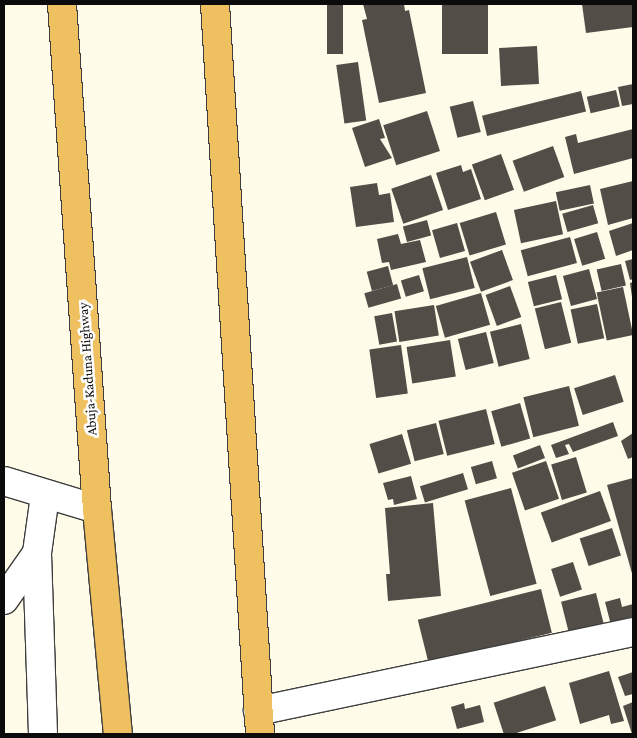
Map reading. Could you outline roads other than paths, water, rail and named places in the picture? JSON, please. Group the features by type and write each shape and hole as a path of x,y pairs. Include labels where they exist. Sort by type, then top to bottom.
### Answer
{"highway":[{"name":"Abuja-Kaduna Highway","path":"62,4 97,509 118,734"},
{"path":"215,4 259,723"}],"street":[{"path":"4,481 45,495 97,509"},
{"path":"43,734 37,553 45,495"},
{"path":"4,600 37,553"},
{"path":"259,723 633,632"}]}
